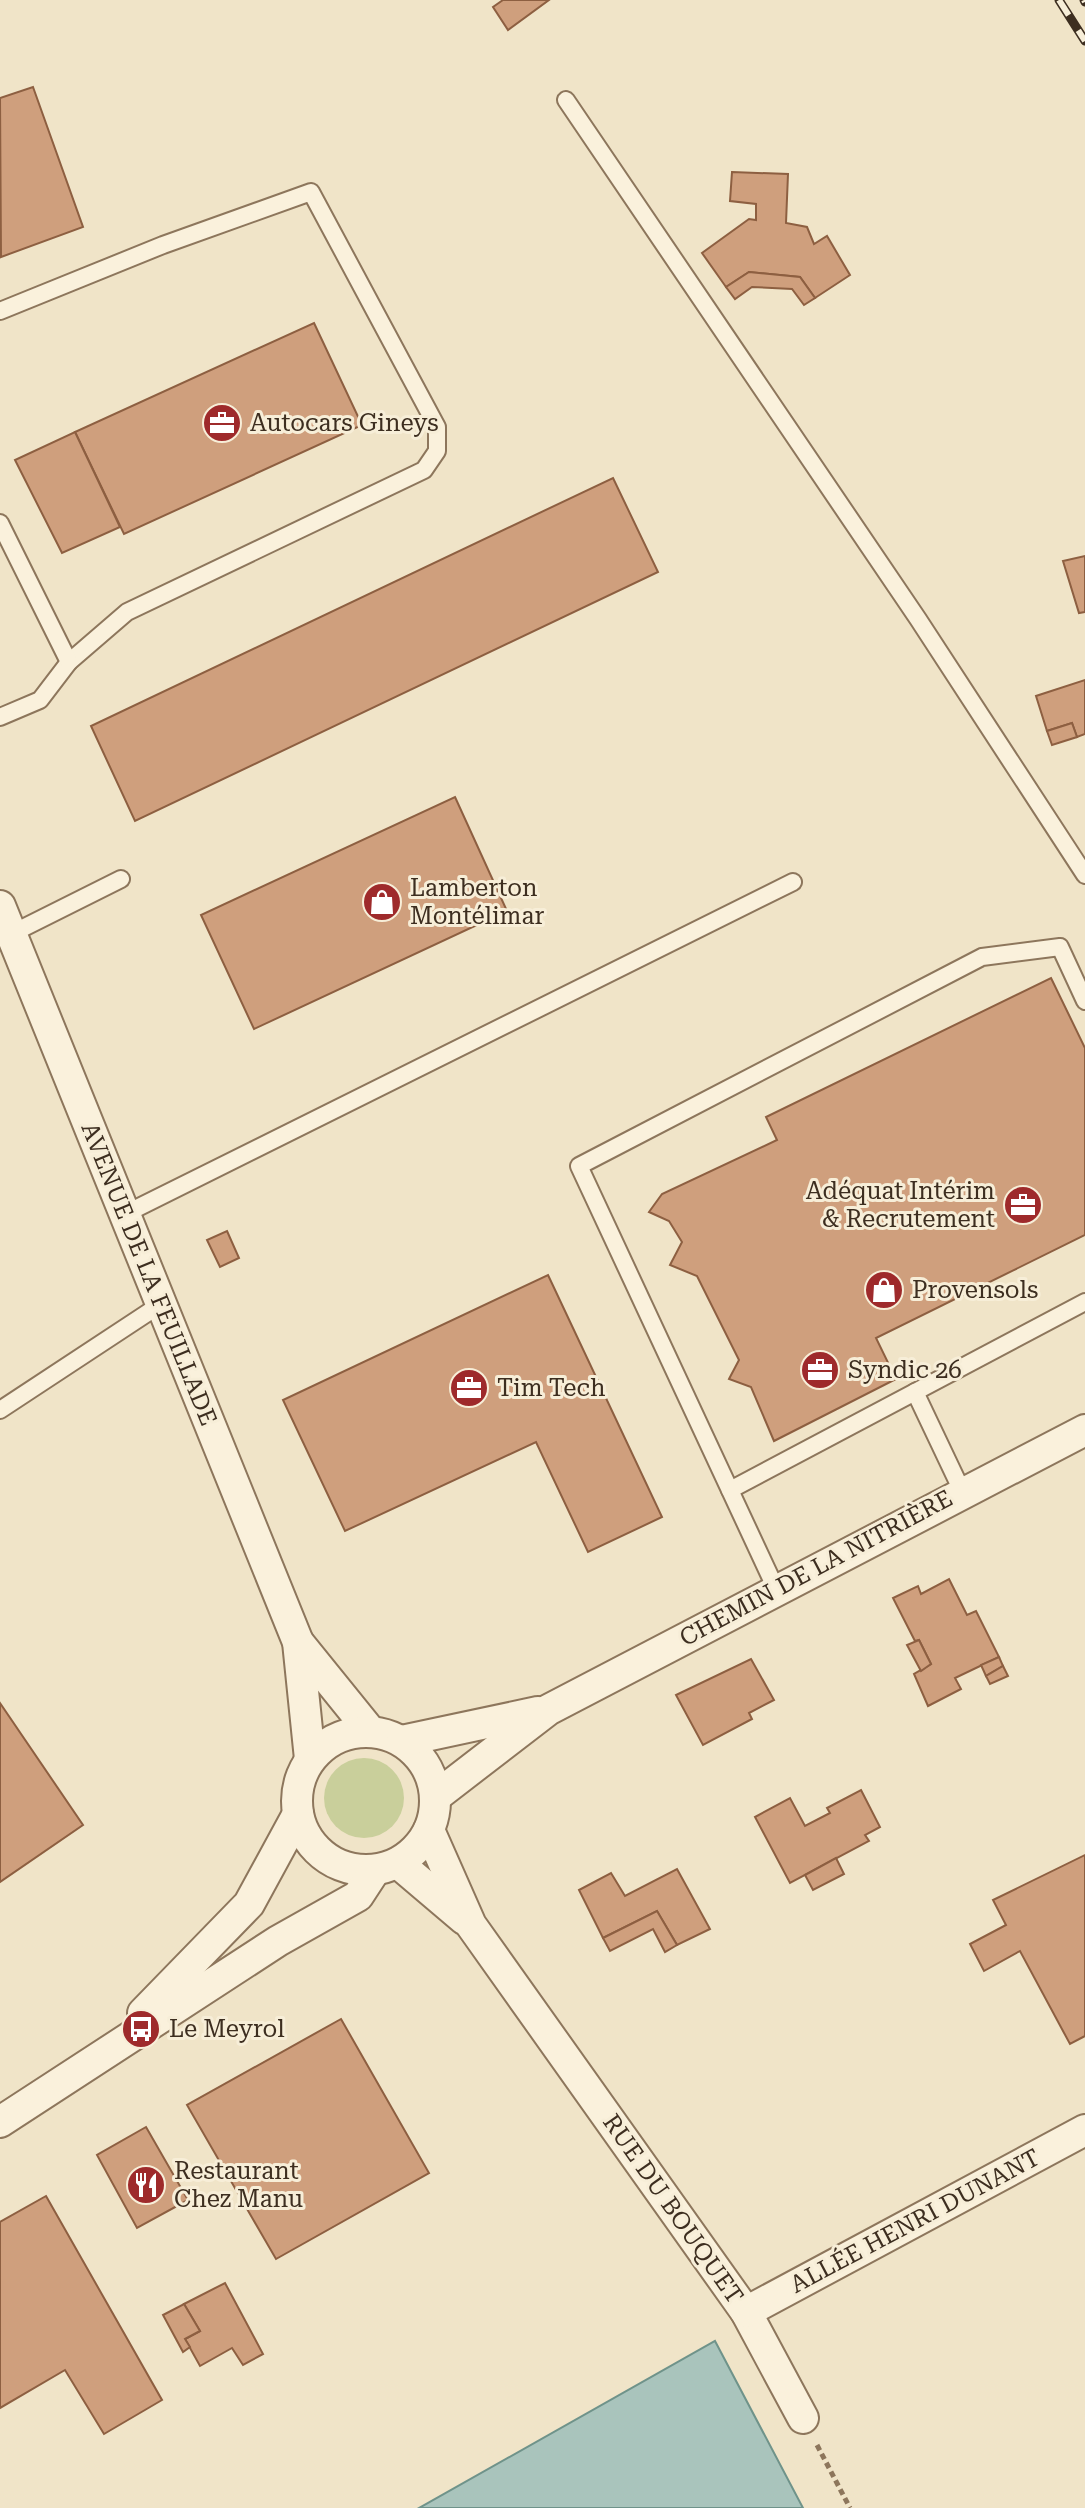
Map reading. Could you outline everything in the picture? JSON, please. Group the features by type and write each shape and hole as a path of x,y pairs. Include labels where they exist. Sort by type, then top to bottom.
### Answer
{"street":[{"name":"AVENUE DE LA FEUILLADE","path":"4,926 125,1214 298,1642 310,1759"},
{"name":"CHEMIN DE LA NITRIÈRE","path":"435,1797 548,1710 962,1491 1085,1430"},
{"name":"AVENUE DE LA FEUILLADE","path":"298,1642 370,1731"},
{"name":"CHEMIN DE LA NITRIÈRE","path":"402,1741 548,1710"},
{"path":"0,2122 278,1941 358,1896 386,1866 416,1849 429,1830 435,1797 426,1765 402,1741 370,1731 347,1734 327,1743 310,1759 301,1776 298,1814 305,1834 317,1850 334,1863 355,1869 386,1866"},
{"path":"96,2059 249,1904 298,1814"},
{"name":"RUE DU BOUQUET","path":"429,1830 471,1925 746,2312 803,2418"},
{"name":"RUE DU BOUQUET","path":"386,1866 471,1925"},
{"name":"ALLÉE HENRI DUNANT","path":"746,2312 1080,2135"}],"lane":[{"path":"566,100 918,619 1085,875"},
{"path":"0,311 163,245 311,192 437,427 437,451 424,470 127,612 69,662 40,700 0,717"},
{"path":"0,523 69,662"},
{"path":"4,926 121,879"},
{"path":"125,1214 793,882"},
{"path":"776,1589 579,1166 982,957 1060,947 1085,1001"},
{"path":"730,1490 1085,1302"},
{"path":"0,1410 161,1304"},
{"path":"915,1392 962,1491"}],"path":[{"path":"803,2418 850,2508"}],"green space":[{"path":"364,1758 379,1761 392,1770 401,1783 404,1798 401,1813 392,1826 379,1835 364,1838 349,1835 336,1826 327,1813 324,1798 327,1783 336,1770 349,1761"}],"water":[{"path":"715,2341 803,2508 419,2508"}],"building":[{"path":"503,0 549,0 508,30 493,7"},
{"path":"33,87 83,227 1,257 0,98"},
{"path":"732,172 788,174 786,223 807,227 814,244 827,236 850,275 815,298 800,277 749,272 726,287 702,253 749,219 756,220 756,204 730,201"},
{"path":"749,272 800,277 815,298 804,305 792,289 752,287 735,299 726,287"},
{"path":"314,323 362,425 124,534 75,432"},
{"path":"75,432 120,527 62,553 15,460"},
{"path":"613,478 658,572 135,821 91,726"},
{"path":"1085,556 1085,612 1079,613 1063,561"},
{"path":"1085,680 1085,734 1077,737 1072,723 1047,731 1036,696"},
{"path":"1072,723 1077,737 1052,745 1047,731"},
{"path":"455,797 507,911 254,1029 201,915"},
{"path":"1051,978 1085,1048 1085,1235 876,1338 896,1379 774,1441 751,1387 729,1379 739,1360 697,1276 670,1265 682,1242 669,1221 649,1212 662,1194 777,1140 766,1117"},
{"path":"227,1231 239,1258 220,1267 207,1240"},
{"path":"548,1275 662,1517 588,1552 536,1442 345,1531 283,1400"},
{"path":"949,1579 967,1615 976,1611 999,1657 955,1678 961,1689 928,1706 914,1674 931,1664 893,1598 918,1586 921,1594"},
{"path":"919,1640 931,1664 921,1671 907,1645"},
{"path":"999,1657 1003,1666 986,1676 981,1665"},
{"path":"751,1659 774,1700 749,1713 752,1719 703,1745 676,1695"},
{"path":"1003,1666 1008,1676 990,1684 986,1676"},
{"path":"0,1703 83,1825 0,1882"},
{"path":"861,1790 880,1827 865,1835 869,1841 790,1883 755,1817 790,1798 805,1826 830,1813 827,1808"},
{"path":"1085,1855 1085,2036 1070,2044 1020,1951 984,1971 970,1944 1006,1925 993,1900"},
{"path":"836,1858 844,1874 813,1890 805,1875"},
{"path":"677,1869 710,1929 677,1945 657,1911 603,1938 579,1890 611,1873 625,1896"},
{"path":"657,1911 677,1945 665,1952 653,1929 610,1951 603,1938"},
{"path":"341,2019 429,2173 276,2259 187,2105"},
{"path":"146,2127 188,2200 137,2228 97,2155"},
{"path":"46,2196 162,2400 104,2434 65,2370 0,2408 0,2222"},
{"path":"225,2283 263,2354 243,2365 232,2348 200,2366 185,2339 200,2331 184,2304"},
{"path":"184,2304 200,2331 185,2339 190,2347 183,2352 163,2315"}],"railway":[{"path":"1059,0 1085,41"}],"place":[{"name":"Autocars Gineys","path":"222,423"},
{"name":"Lamberton Montélimar","path":"382,902"},
{"name":"Adéquat Intérim & Recrutement","path":"1023,1205"},
{"name":"Provensols","path":"884,1290"},
{"name":"Syndic 26","path":"820,1370"},
{"name":"Tim Tech","path":"469,1388"},
{"name":"Le Meyrol","path":"141,2029"},
{"name":"Restaurant Chez Manu","path":"146,2185"}]}
